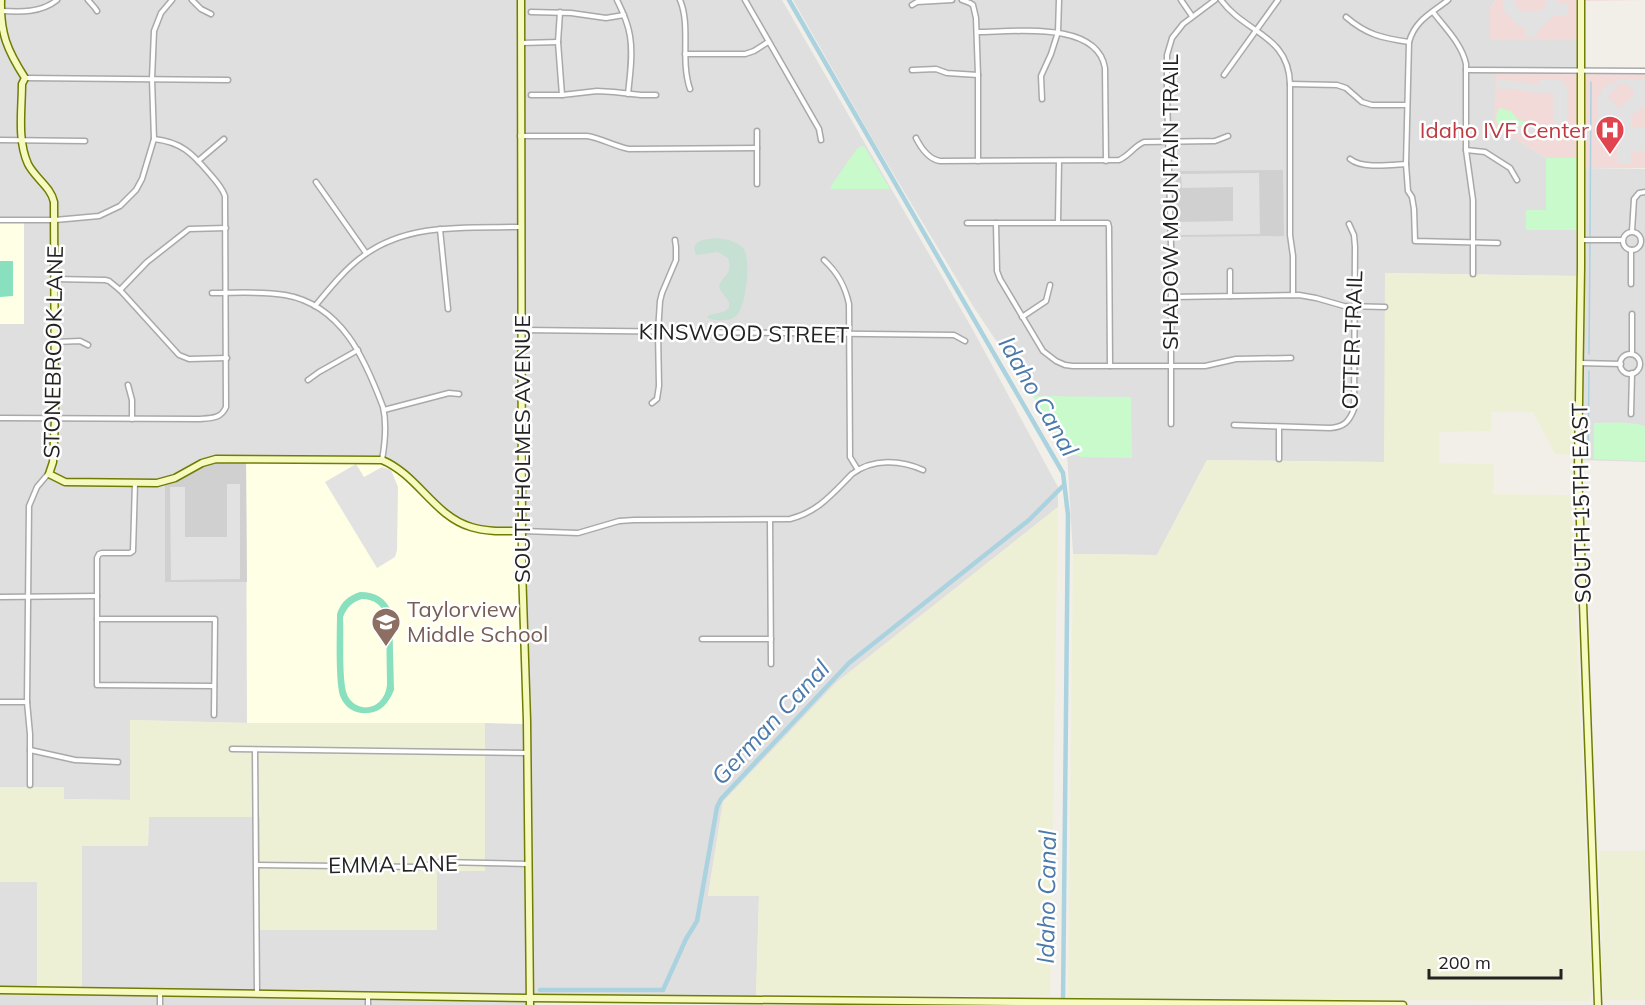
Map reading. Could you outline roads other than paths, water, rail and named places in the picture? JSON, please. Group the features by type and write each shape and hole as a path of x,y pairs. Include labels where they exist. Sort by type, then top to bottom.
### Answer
{"street":[{"path":"1,0 1,29 10,52 25,78 228,80"},
{"path":"0,11 23,12 44,8 57,0"},
{"path":"88,0 97,11"},
{"path":"0,220 55,220 99,216 120,206 130,198 139,185 154,139 152,79 155,25 172,0"},
{"path":"192,0 201,9 211,14"},
{"name":"SOUTH HOLMES AVENUE","path":"521,0 522,531 530,1001"},
{"path":"617,0 630,37 628,94"},
{"path":"680,0 684,15 686,76 690,88"},
{"path":"745,0 819,129 821,140"},
{"path":"912,5 917,2 952,0"},
{"path":"962,0 973,5 975,10 978,161"},
{"path":"1042,99 1041,76 1058,32 1059,0"},
{"path":"1181,0 1192,16"},
{"name":"SHADOW MOUNTAIN TRAIL","path":"1171,424 1167,67 1170,44 1175,33 1192,16 1215,0"},
{"path":"1221,0 1236,16 1268,38 1288,65 1293,295"},
{"path":"1224,75 1278,0"},
{"path":"1448,0 1420,20 1411,32 1408,42 1406,164 1408,191 1412,197 1414,209 1415,241 1498,243"},
{"name":"SOUTH 15TH EAST","path":"1581,0 1584,240 1578,469 1598,1005"},
{"path":"531,12 560,12 606,18 624,15"},
{"path":"560,12 558,42 561,95"},
{"path":"1433,12 1464,56 1466,150 1473,200 1473,274"},
{"path":"1346,17 1370,34 1408,42"},
{"path":"977,32 1058,32 1075,37 1097,49 1104,61 1106,161"},
{"path":"520,43 558,42"},
{"path":"685,54 745,54 769,42"},
{"path":"912,70 936,69 947,73 978,75"},
{"path":"1466,70 1645,71"},
{"name":"STONEBROOK LANE","path":"25,78 22,84 23,141 28,163 36,177 54,198 55,220 53,462 49,474 37,487 29,506 27,702 30,785"},
{"path":"1290,84 1337,85 1346,88 1362,102 1372,105 1406,105"},
{"path":"531,95 561,95 597,91 656,94"},
{"path":"757,131 757,184"},
{"path":"520,136 587,136 628,149 757,148"},
{"path":"916,138 924,151 935,160 1106,161 1126,158 1144,142 1215,141 1228,136"},
{"path":"0,418 198,419 223,414 226,406 227,358 224,192 184,148 167,140 154,139"},
{"path":"198,161 224,139"},
{"path":"0,140 85,141"},
{"path":"1466,150 1485,152 1510,168 1517,180"},
{"path":"1350,159 1355,164 1365,165 1406,164"},
{"path":"1058,222 1059,161"},
{"path":"316,182 366,254"},
{"path":"1632,231 1634,199 1639,193 1645,192"},
{"path":"967,223 1108,223 1110,366"},
{"path":"996,223 997,271 1000,279 1043,351 1056,361 1073,366 1205,366 1236,359 1291,358"},
{"name":"OTTER TRAIL","path":"1279,427 1338,427 1350,420 1354,409 1354,235 1349,224"},
{"path":"315,306 333,285 366,254 408,234 440,229 521,227"},
{"path":"120,290 147,262 189,229 226,228"},
{"path":"440,229 448,309"},
{"path":"1632,231 1643,241 1637,249 1631,250 1625,248 1622,240 1624,235 1632,231"},
{"path":"652,403 657,399 659,386 660,301 676,260 675,240"},
{"path":"1584,240 1622,240"},
{"path":"1631,250 1631,284"},
{"path":"824,260 833,269 846,292 849,304 850,457 858,470"},
{"path":"1230,271 1230,296"},
{"path":"55,279 110,281 183,358 227,358"},
{"path":"1022,317 1046,301 1050,285"},
{"path":"212,293 278,294 298,298 315,306 334,320 358,350 384,410 385,444 382,460"},
{"path":"1171,297 1293,295 1354,307 1385,307"},
{"path":"1632,314 1632,354"},
{"name":"KINSWOOD STREET","path":"521,330 954,335 965,341"},
{"path":"55,342 80,341 88,345"},
{"path":"308,380 358,350"},
{"path":"1632,354 1643,363 1637,371 1632,373 1625,372 1621,367 1625,355 1632,354"},
{"path":"1579,363 1621,364"},
{"path":"1631,414 1632,373"},
{"path":"128,385 132,400 132,419"},
{"path":"384,410 449,393 459,394"},
{"path":"1234,425 1279,427 1279,459"},
{"path":"49,474 65,482 165,482 202,463 216,459 382,460 404,472 443,511 460,523 484,530 578,533 619,521 634,520 790,519 811,512 858,470 886,462 908,463 923,470"},
{"path":"135,483 133,551 99,554 97,685 214,686"},
{"path":"770,520 771,664"},
{"path":"0,597 97,596"},
{"path":"97,619 215,619 214,715"},
{"path":"702,639 771,639"},
{"path":"0,702 27,702"},
{"path":"231,749 527,753"},
{"path":"30,750 75,760 118,762"},
{"path":"255,750 258,994"},
{"name":"EMMA LANE","path":"257,865 419,867 440,862 528,864"},
{"path":"2,990 368,995 530,1001 1403,1005"},
{"path":"160,992 160,1005"},
{"path":"368,995 368,1004"}],"waterway":[{"name":"Idaho Canal","path":"789,0 1063,473 1068,515 1063,1004"},
{"path":"1590,237 1591,82"},
{"path":"1589,354 1590,242"},
{"path":"1588,458 1589,371"},
{"name":"German Canal","path":"540,990 663,990 686,939 697,921 717,807 721,799 849,663 1029,520 1064,485"}],"place":[{"name":"Idaho IVF Center","path":"1610,156"},
{"name":"Taylorview Middle School","path":"386,648"}]}
